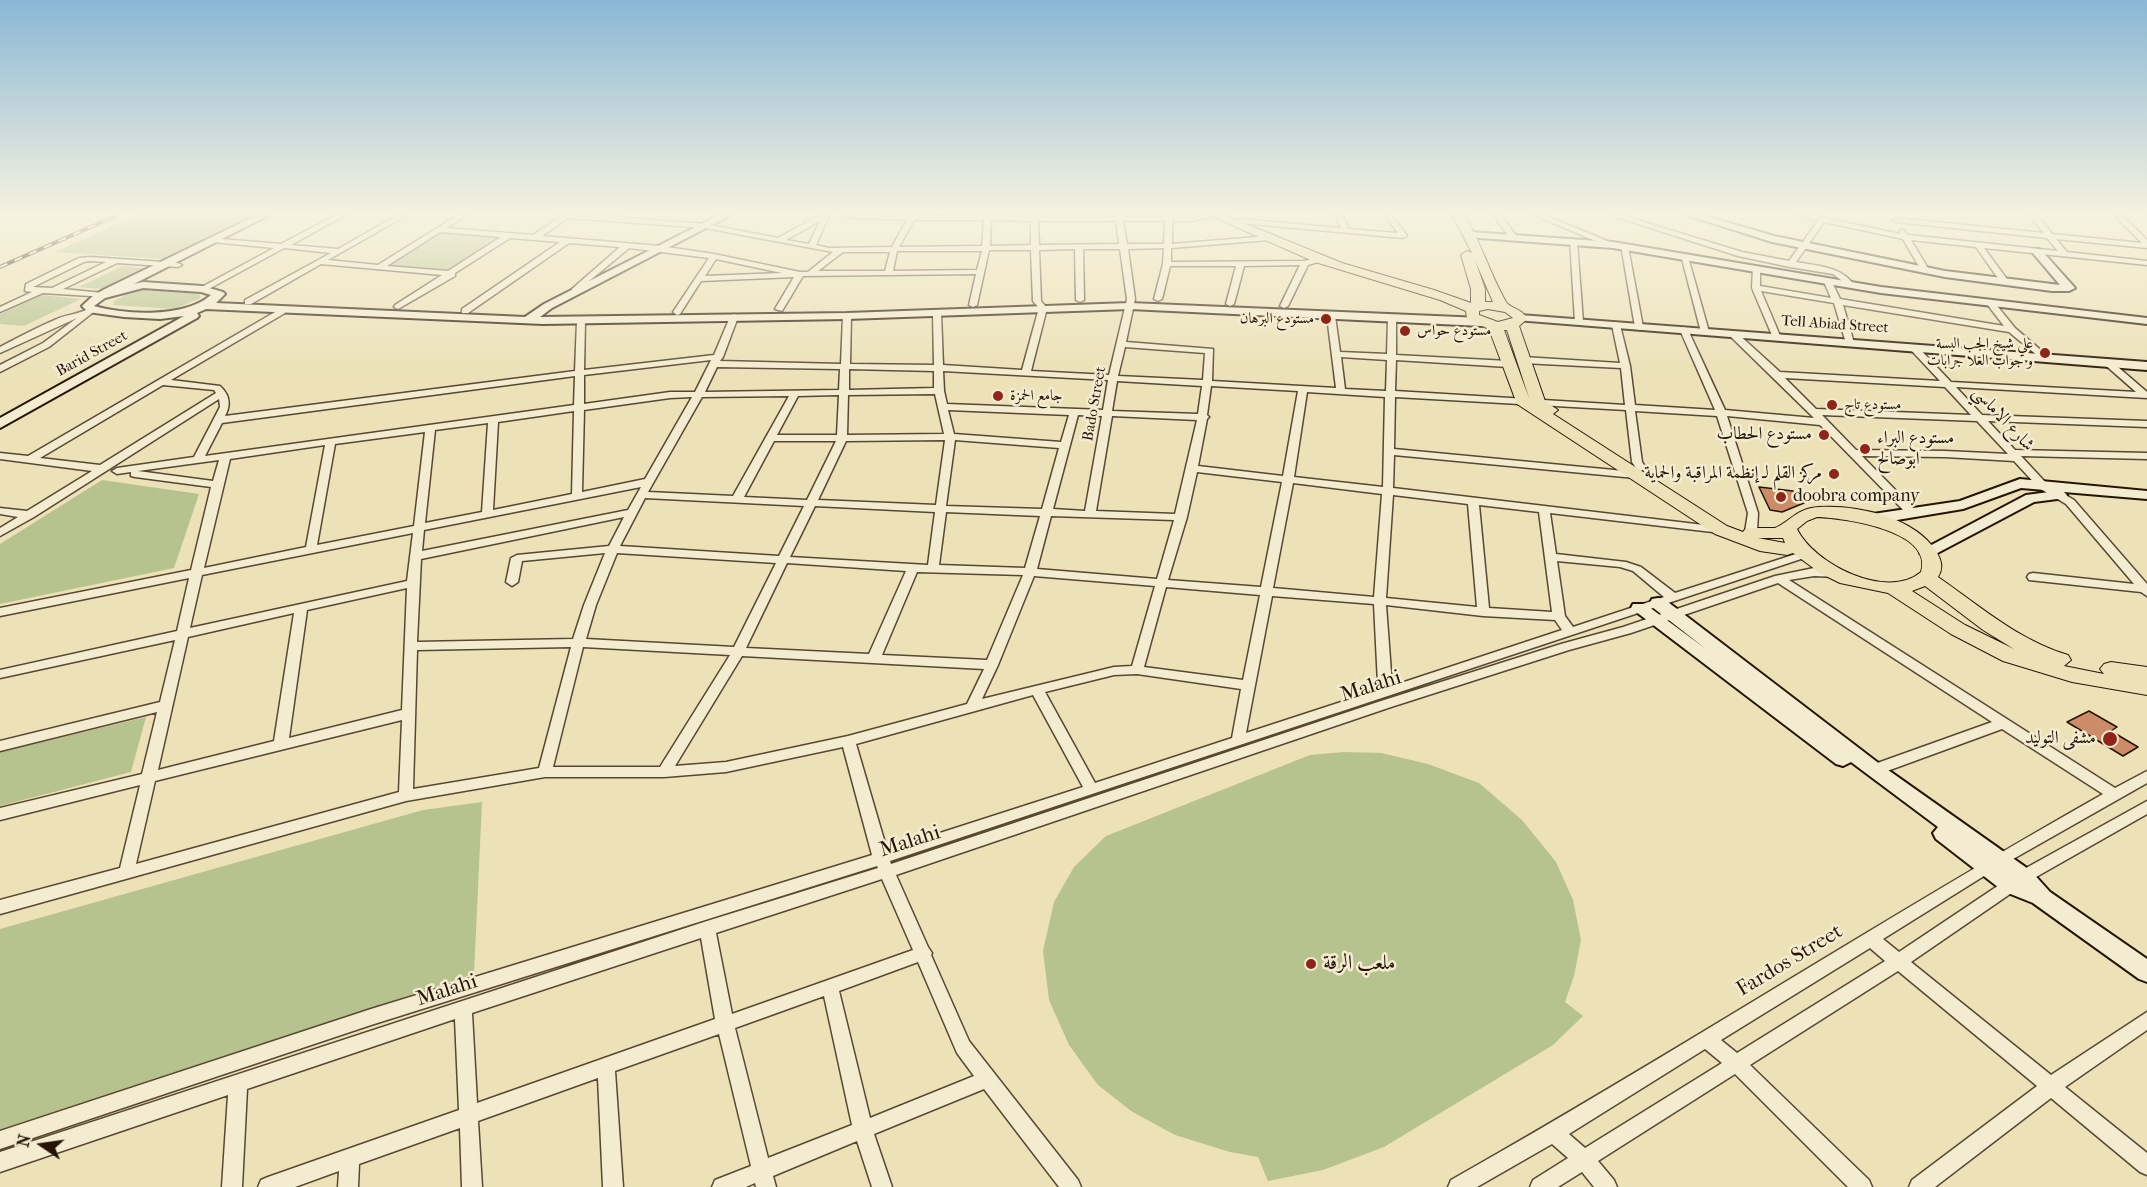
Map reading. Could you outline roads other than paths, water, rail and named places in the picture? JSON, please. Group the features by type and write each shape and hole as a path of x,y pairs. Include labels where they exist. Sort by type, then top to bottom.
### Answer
{"main road":[{"path":"152,270 103,295 88,306 92,310 177,316 206,305 249,302 380,311 539,317 973,304 1130,303 1158,299 1230,304 1262,309 1284,306 1490,317 1502,307"},
{"path":"143,285 144,282 167,270"},
{"path":"539,317 575,291 619,270"},
{"path":"539,317 626,270"},
{"path":"1347,270 1450,299 1490,317"},
{"path":"1365,270 1456,295 1490,317"},
{"path":"1472,270 1490,317 1516,362 1530,402 1683,500 1721,530 1760,545 1786,549 1795,544"},
{"path":"206,305 282,311 380,311 398,307 440,314 465,311 581,321 937,313 1080,300 1262,309 1392,319 1490,317 1514,311 1502,307 1486,270"},
{"path":"1762,270 1828,282 1991,304 2147,321"},
{"path":"1928,270 2052,288 2069,288 2053,270"},
{"path":"103,295 143,285 202,289 219,294 206,305"},
{"name":"Barid Street","path":"0,424 191,318 206,305"},
{"name":"Barid Street","path":"0,413 177,316"},
{"name":"Tell Abiad Street","path":"1490,317 2147,366"},
{"path":"1873,519 1963,505 2020,483 2147,495"},
{"path":"1928,553 2031,498 2060,495 2147,503"},
{"path":"1683,500 1751,532 1777,534 1795,544 1835,574 1854,581 1892,587 1912,585 1927,578 1932,571 1932,562 1928,553 1906,534 1873,519 1853,514 1817,512 1803,515 1794,521 1795,544"},
{"path":"1927,578 1957,598 1984,621 2023,646 2058,660 2147,674"},
{"path":"1892,587 1957,627 2027,663 2062,674 2147,688"},
{"path":"1639,608 1665,609 1993,864"},
{"path":"1665,609 1993,864 2147,972"}],"street":[{"path":"61,270 28,289 103,295"},
{"path":"54,291 96,270"},
{"path":"202,289 237,270"},
{"path":"249,302 304,270"},
{"path":"408,270 452,274"},
{"path":"398,307 457,270"},
{"path":"465,311 524,270"},
{"path":"575,291 598,270"},
{"path":"677,312 705,270"},
{"path":"783,270 800,274"},
{"path":"810,274 815,270"},
{"path":"1026,374 1040,304 1037,270"},
{"path":"1079,270 1080,300"},
{"name":"Bado Street","path":"1090,515 1109,415 1113,379 1130,303 1127,270"},
{"path":"1158,299 1165,270"},
{"path":"1230,304 1239,270"},
{"path":"1284,306 1306,270"},
{"path":"1575,270 1579,322"},
{"path":"1624,270 1639,327"},
{"path":"1688,270 1705,332"},
{"path":"1754,270 1756,288 1777,338"},
{"path":"1825,270 1835,272 1845,278 1850,285"},
{"path":"1997,270 2005,282"},
{"path":"699,279 800,274 982,272 973,304"},
{"path":"780,309 800,274"},
{"path":"40,281 70,283"},
{"path":"1828,282 1838,303 1850,343"},
{"path":"1756,288 2012,330"},
{"path":"0,310 43,290"},
{"path":"1991,304 2012,330 2047,358"},
{"path":"0,350 61,320 92,310"},
{"path":"0,369 46,345 92,310"},
{"path":"29,460 282,311"},
{"path":"933,568 950,437 939,391 937,313"},
{"path":"664,772 738,652 842,439 848,316"},
{"path":"1332,316 1341,391"},
{"path":"545,772 589,604 640,495 700,395 717,361 734,317"},
{"path":"1389,691 1385,684 1380,601 1388,491 1392,319"},
{"path":"577,496 581,321"},
{"path":"1388,451 1638,471 1632,409 1616,325"},
{"path":"1684,330 1722,414 1752,513 1751,532"},
{"path":"1733,334 1777,375 1912,513"},
{"path":"1122,344 1210,351 1204,417 1181,517 1160,582 1137,670"},
{"name":"شارع الاماسي","path":"1914,348 2043,486 2070,502 2146,590"},
{"path":"1336,354 1625,366"},
{"path":"220,420 655,363 717,361 846,368 939,368 1530,402 1822,422"},
{"path":"2108,363 2146,394"},
{"path":"1777,375 2146,394"},
{"path":"162,382 217,388 222,393 225,407 197,461"},
{"path":"1238,741 1303,389"},
{"path":"117,471 225,458 670,395 939,391"},
{"path":"0,533 222,393"},
{"path":"737,499 795,393"},
{"path":"943,407 1204,417"},
{"path":"1813,412 2147,424"},
{"path":"972,706 992,665 1030,572 1074,413"},
{"path":"487,514 493,421"},
{"path":"406,796 413,583 430,429"},
{"path":"770,438 950,437 1066,445"},
{"path":"312,549 330,443"},
{"path":"1855,453 2147,456"},
{"path":"0,456 216,485"},
{"path":"126,874 198,573 216,485 225,458"},
{"path":"1191,468 1721,530"},
{"path":"0,612 648,482"},
{"path":"640,495 1181,517"},
{"path":"1473,501 1483,612"},
{"path":"1544,509 1559,616 1570,632"},
{"path":"0,511 30,515"},
{"path":"417,556 632,512"},
{"name":"Malahi","path":"1665,609 1795,544"},
{"path":"512,582 516,558 613,549 913,568 1030,572 1380,601 1483,612 1559,616"},
{"path":"1551,557 1609,561 1637,569 1665,609"},
{"path":"873,658 913,568"},
{"name":"Malahi","path":"0,1140 372,1017 885,865 1386,704 1665,609 1779,579 1814,572 1835,574"},
{"path":"2033,577 2146,590"},
{"path":"1779,579 2115,795"},
{"path":"0,674 413,583"},
{"path":"281,744 301,608"},
{"name":"Malahi","path":"0,1161 707,928 1091,788 1639,608"},
{"path":"411,646 577,643 992,665"},
{"path":"0,907 406,796 545,772 664,772 726,766 848,741 1038,688 1114,671 1137,670 1248,685"},
{"path":"1038,688 1091,788"},
{"path":"0,746 166,705"},
{"path":"0,814 409,713"},
{"path":"1875,770 2002,724"},
{"path":"848,741 885,865 963,1047 1071,1187"},
{"name":"Fardos Street","path":"1458,1187 1552,1133 1993,864 2147,776"},
{"path":"1540,1187 1899,962 2017,881 2147,807"},
{"path":"707,928 725,1024 764,1179"},
{"path":"1870,939 2147,1165"},
{"path":"268,1187 924,953"},
{"path":"830,987 863,1130 882,1187"},
{"path":"463,1008 472,1187"},
{"path":"1919,1187 2050,1086 2147,1020"},
{"path":"1706,1039 1737,1064 1862,1187"},
{"path":"606,1066 613,1187"},
{"path":"722,1187 764,1179 863,1130 988,1079"},
{"path":"232,1187 238,1082"},
{"path":"1552,1133 1585,1160 1607,1187"},
{"path":"348,1187 350,1157"}],"place":[{"name":"مستودع البرهان","path":"1326,319"},
{"name":"مستودع حواس","path":"1405,331"},
{"name":"علي شيخ الجب البسة و جواب العلا جرابات","path":"2045,353"},
{"name":"جامع الحمزة","path":"998,396"},
{"name":"مستودع تاج","path":"1832,405"},
{"name":"مستودع الحطاب","path":"1824,435"},
{"name":"مستودع البراء ابوصالح","path":"1865,449"},
{"name":"مركز القلم لـ إنظمة المراقبة والحماية","path":"1834,474"},
{"name":"doobra company","path":"1781,497"},
{"name":"مشفى التوليد","path":"2110,739"},
{"name":"ملعب الرقة","path":"1311,964"}]}
